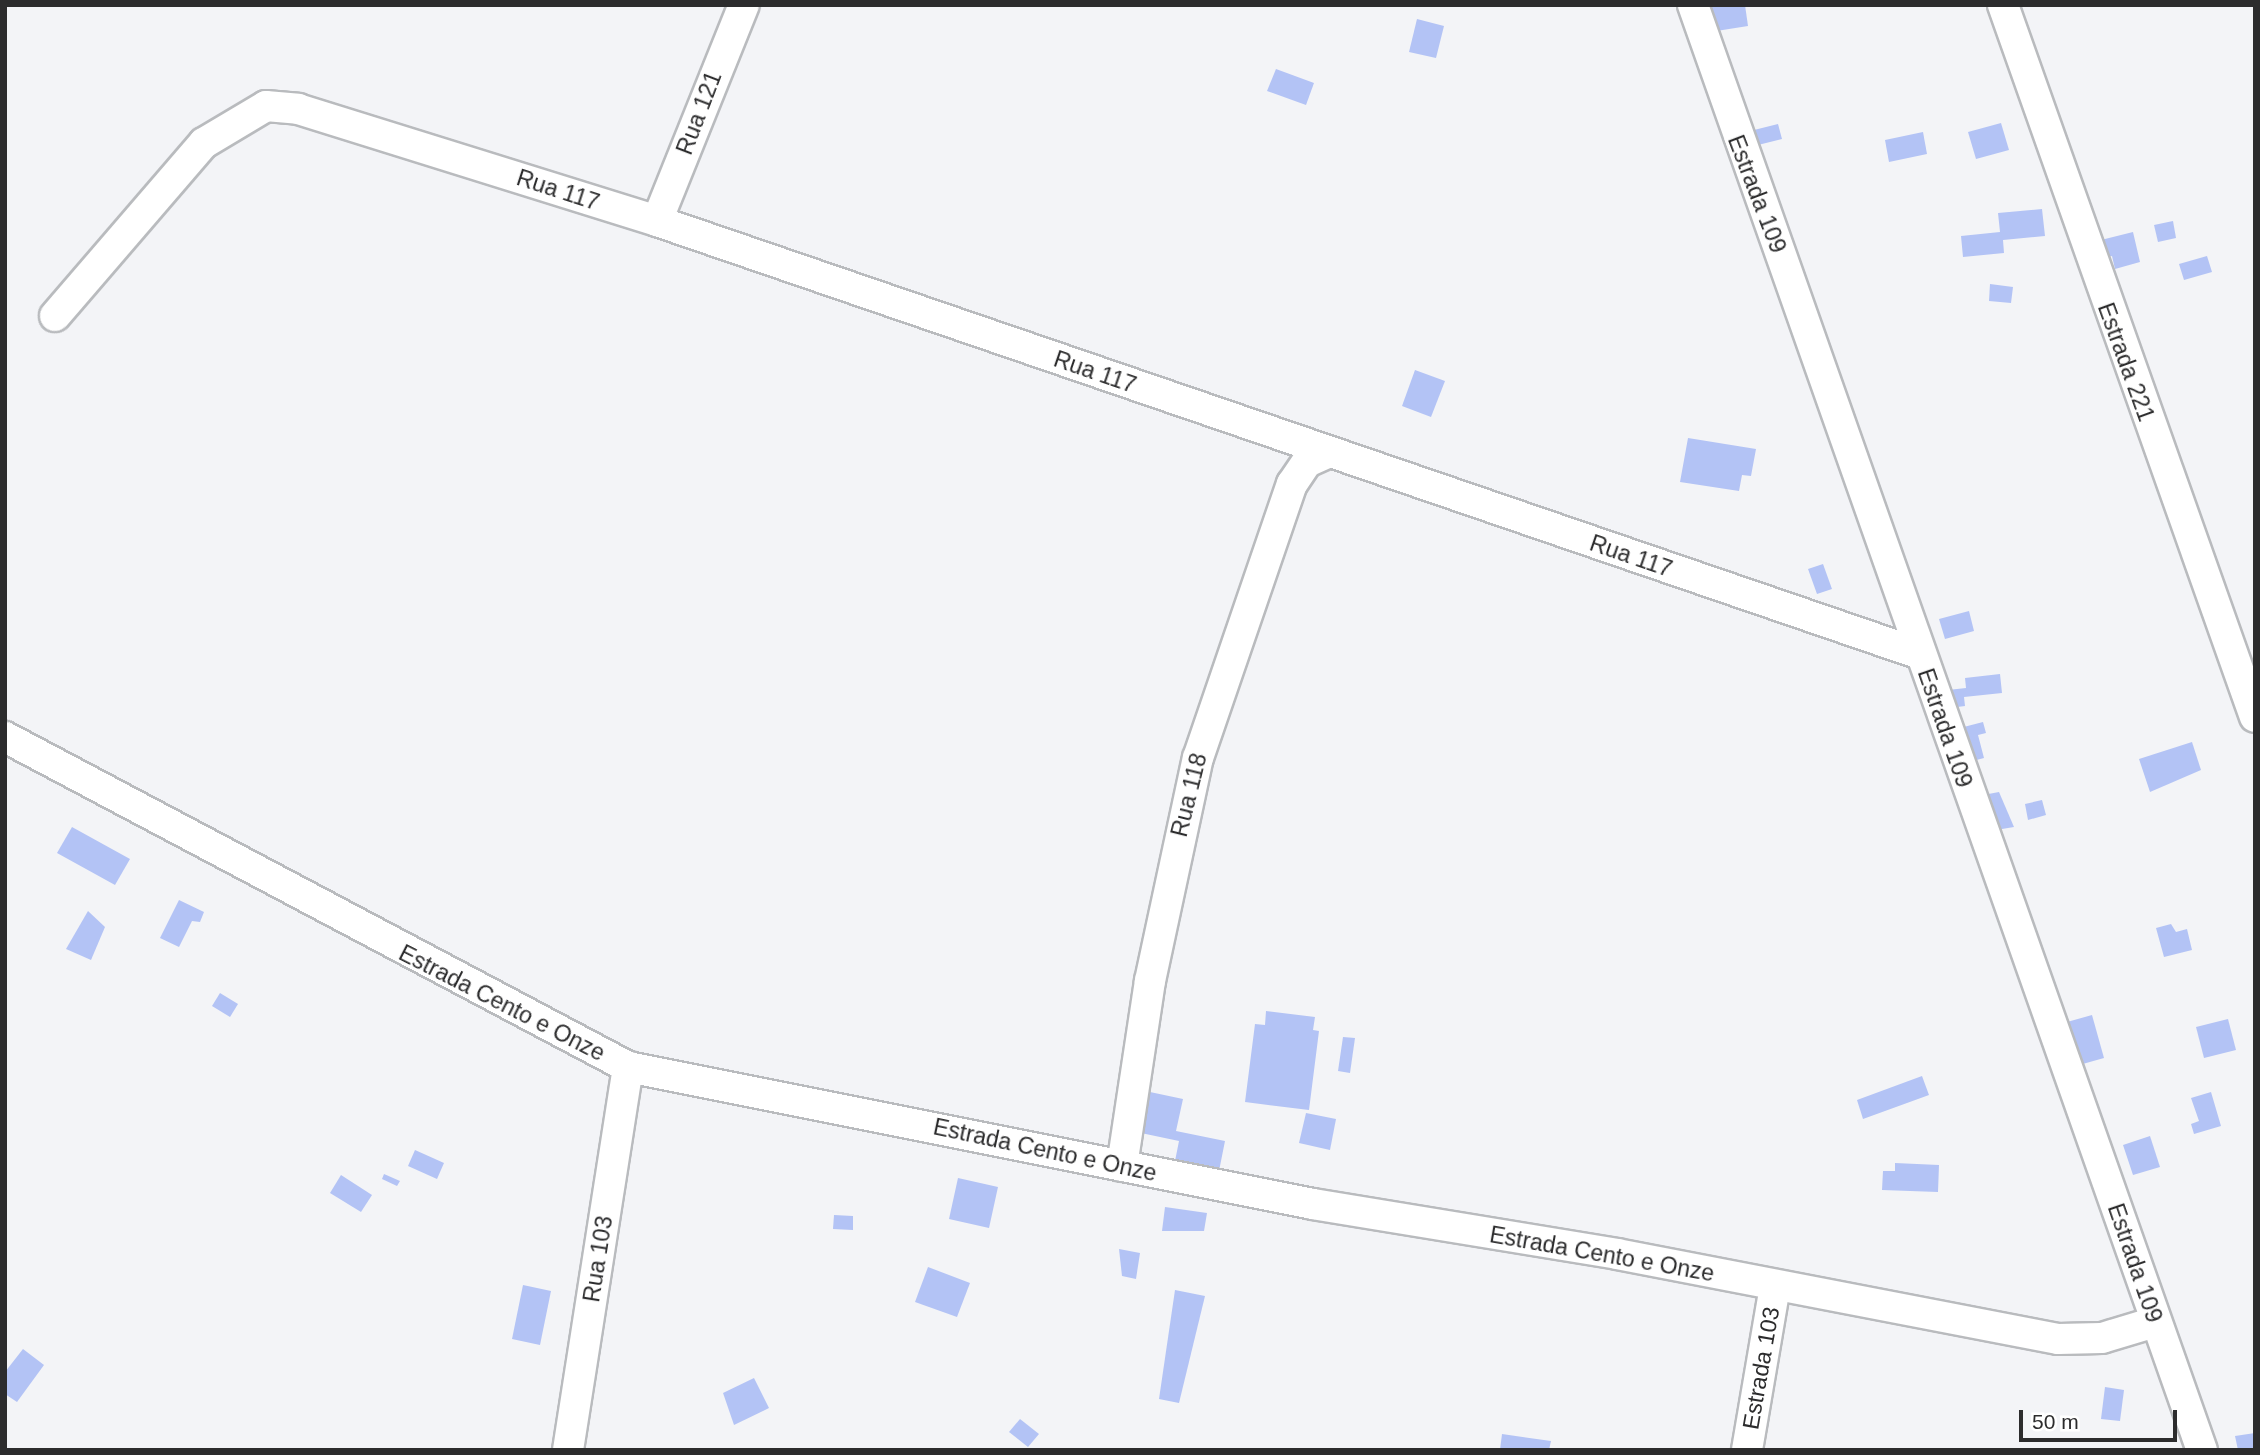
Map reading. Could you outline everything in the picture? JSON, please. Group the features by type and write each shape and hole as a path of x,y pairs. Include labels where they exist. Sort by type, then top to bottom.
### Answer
{"street":[{"name":"Rua 121","path":"657,221 744,5"},
{"name":"Estrada 109","path":"1693,5 2202,1450"},
{"name":"Estrada 221","path":"2003,5 2255,717"},
{"name":"Rua 117","path":"55,316 204,143 266,106 327,114 657,221 1327,453 1920,654"},
{"name":"Rua 118","path":"1122,1166 1150,981 1198,758 1292,484 1307,462 1327,453"},
{"name":"Estrada Cento e Onze","path":"5,737 628,1067 1122,1166 2058,1339 2102,1338 2155,1322"},
{"name":"Rua 103","path":"568,1450 628,1067"},
{"name":"Estrada 103","path":"1747,1450 1774,1287"}],"building":[{"path":"1745,5 1748,26 1710,32 1706,6"},
{"path":"1417,19 1444,26 1436,58 1409,52"},
{"path":"1276,69 1314,83 1306,105 1267,91"},
{"path":"2001,123 2009,150 1976,159 1968,132"},
{"path":"1778,124 1782,139 1754,146 1750,131"},
{"path":"1923,132 1927,154 1889,162 1885,140"},
{"path":"2042,209 2045,236 2003,240 2004,253 1963,257 1961,236 2000,232 1998,213"},
{"path":"2173,221 2176,238 2158,242 2154,225"},
{"path":"2133,232 2140,262 2115,269 2112,256 2097,260 2093,242"},
{"path":"2207,256 2212,272 2184,280 2179,264"},
{"path":"1990,284 2013,287 2011,303 1989,301"},
{"path":"1415,370 1445,381 1431,417 1402,406"},
{"path":"1688,438 1756,449 1751,476 1742,475 1739,491 1680,482"},
{"path":"1823,564 1832,589 1817,594 1808,569"},
{"path":"1969,611 1974,631 1945,639 1939,619"},
{"path":"2000,674 2002,693 1964,697 1965,706 1942,709 1939,691 1966,688 1965,678"},
{"path":"1983,722 1986,733 1978,735 1984,758 1965,763 1956,729"},
{"path":"2192,742 2201,770 2150,792 2139,759"},
{"path":"1999,792 2014,827 1990,831 1983,795"},
{"path":"2042,800 2046,815 2028,820 2025,804"},
{"path":"72,827 130,859 115,885 57,853"},
{"path":"179,900 204,912 200,922 192,921 179,947 160,938"},
{"path":"88,911 105,927 91,960 66,949"},
{"path":"2171,924 2176,932 2187,929 2192,950 2164,957 2156,928"},
{"path":"220,993 238,1004 230,1017 212,1006"},
{"path":"1266,1011 1315,1017 1313,1030 1319,1031 1309,1110 1245,1102 1255,1024 1265,1025"},
{"path":"2092,1015 2104,1058 2072,1067 2060,1024"},
{"path":"2228,1019 2236,1050 2204,1058 2196,1027"},
{"path":"1343,1037 1355,1038 1350,1073 1338,1071"},
{"path":"1922,1076 1929,1095 1863,1119 1857,1100"},
{"path":"1150,1092 1183,1099 1176,1131 1225,1141 1218,1176 1174,1166 1179,1141 1141,1133"},
{"path":"2211,1092 2221,1126 2194,1134 2191,1124 2199,1121 2191,1098"},
{"path":"1306,1113 1336,1119 1330,1150 1299,1143"},
{"path":"2150,1136 2160,1167 2133,1175 2123,1145"},
{"path":"415,1150 444,1163 437,1179 408,1166"},
{"path":"1895,1163 1939,1165 1938,1192 1882,1190 1883,1171 1895,1171"},
{"path":"384,1174 400,1181 397,1186 382,1179"},
{"path":"341,1175 372,1195 361,1212 330,1193"},
{"path":"958,1178 998,1187 989,1228 949,1219"},
{"path":"1165,1207 1207,1213 1204,1231 1162,1231"},
{"path":"834,1215 853,1216 853,1230 833,1229"},
{"path":"1119,1249 1140,1253 1136,1279 1122,1276"},
{"path":"928,1267 970,1283 957,1317 915,1302"},
{"path":"523,1285 551,1291 540,1345 512,1339"},
{"path":"1175,1290 1205,1296 1179,1403 1159,1399"},
{"path":"23,1349 44,1365 17,1402 5,1394 5,1372"},
{"path":"754,1378 769,1408 734,1425 723,1393"},
{"path":"2105,1387 2124,1390 2120,1421 2101,1419"},
{"path":"1020,1419 1039,1434 1028,1447 1009,1432"},
{"path":"2255,1433 2255,1450 2238,1450 2235,1436"},
{"path":"1502,1434 1551,1441 1549,1450 1500,1450"}]}
